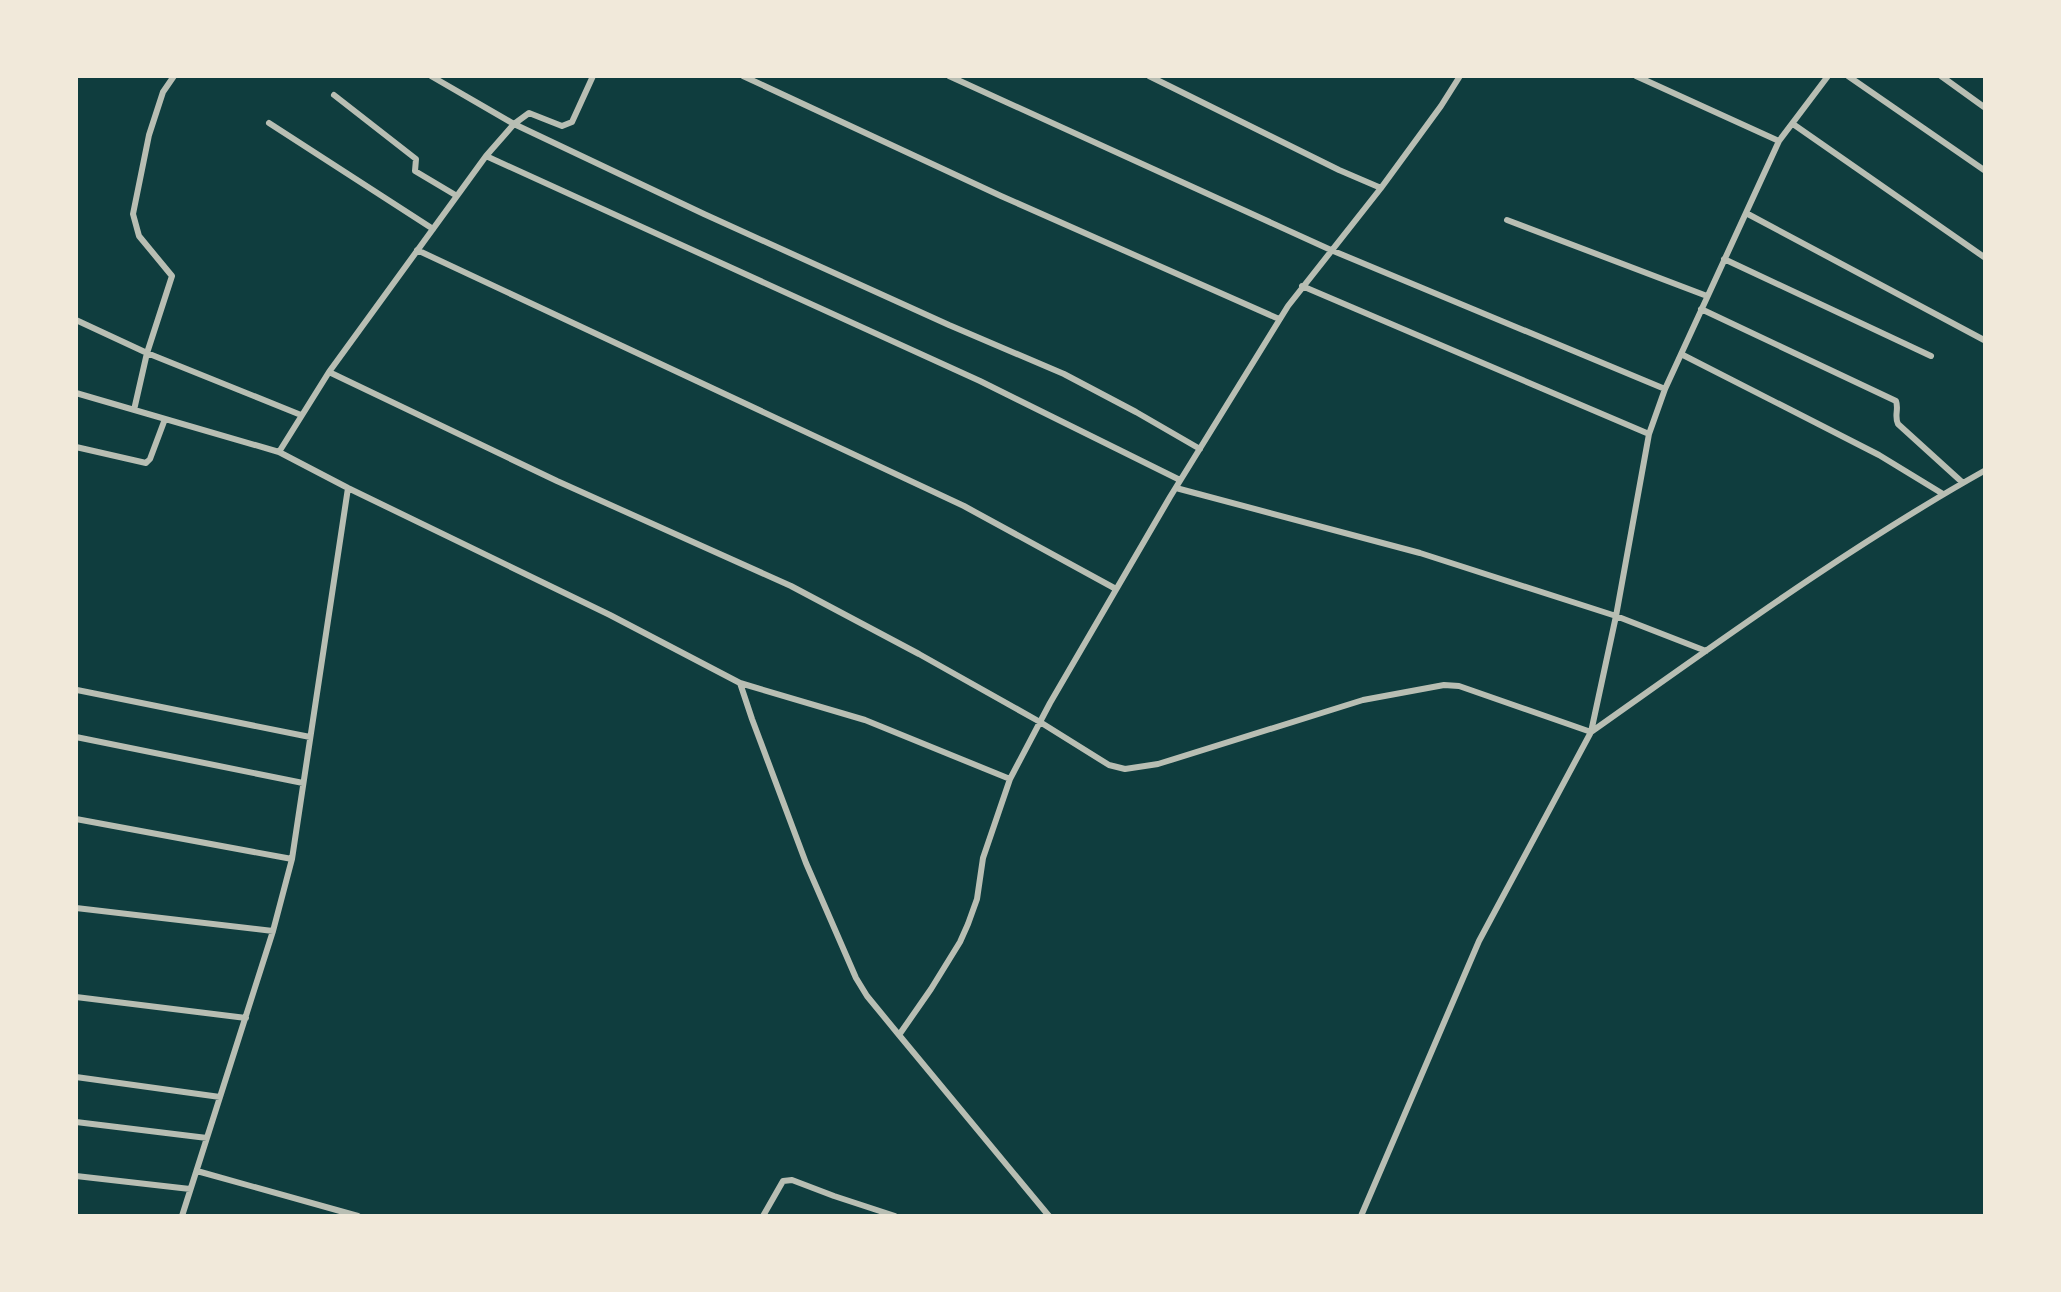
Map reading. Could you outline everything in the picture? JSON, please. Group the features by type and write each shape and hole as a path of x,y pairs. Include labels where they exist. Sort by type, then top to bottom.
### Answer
{"street":[{"path":"134,410 147,353 172,276 139,236 133,214 149,135 163,92 174,76"},
{"path":"431,76 514,124 704,214 949,326 1064,374 1200,449"},
{"path":"279,452 330,372 486,156 514,124 529,113 562,126 568,125 572,122 593,76"},
{"path":"743,76 1001,196 1279,319"},
{"path":"949,76 1331,250 1665,389"},
{"path":"1149,76 1339,170 1381,188"},
{"path":"899,1035 931,989 964,933 977,899 983,858 1010,779 1116,589 1279,319 1302,286 1381,188 1460,76"},
{"path":"1636,76 1779,141"},
{"path":"1848,76 1984,170"},
{"path":"1941,76 1984,107"},
{"path":"1361,1215 1479,941 1592,732 1649,434 1665,389 1779,141 1827,77"},
{"path":"333,95 416,159 415,171 457,196"},
{"path":"269,123 433,229"},
{"path":"1793,124 1984,257"},
{"path":"486,156 969,376 1180,480"},
{"path":"1746,213 1984,340"},
{"path":"1507,220 1707,296"},
{"path":"417,250 964,506 1116,589"},
{"path":"1724,259 1931,356"},
{"path":"1302,286 1649,434"},
{"path":"1701,309 1896,401 1895,419 1898,424 1963,483"},
{"path":"76,320 147,353 301,415"},
{"path":"1681,354 1879,455 1943,494"},
{"path":"330,372 557,482 790,586 919,654 1040,722 1109,765 1125,769 1158,764 1363,700 1444,686 1459,686 1592,732"},
{"path":"76,393 279,452 348,488 610,615 740,683 865,720 1010,779"},
{"path":"76,447 146,463 150,459 165,419"},
{"path":"1592,732 1799,584 1943,494 1984,472"},
{"path":"182,1215 273,931 292,859 348,488"},
{"path":"1176,488 1420,553 1616,616 1706,651"},
{"path":"740,683 806,863 856,978 867,996 1047,1215"},
{"path":"77,690 310,737"},
{"path":"76,736 303,783"},
{"path":"76,819 292,859"},
{"path":"76,908 273,931"},
{"path":"76,998 246,1018"},
{"path":"76,1077 220,1096"},
{"path":"76,1122 207,1138"},
{"path":"196,1171 358,1215"},
{"path":"76,1176 190,1190"},
{"path":"763,1215 783,1182 792,1180 895,1215"}]}
